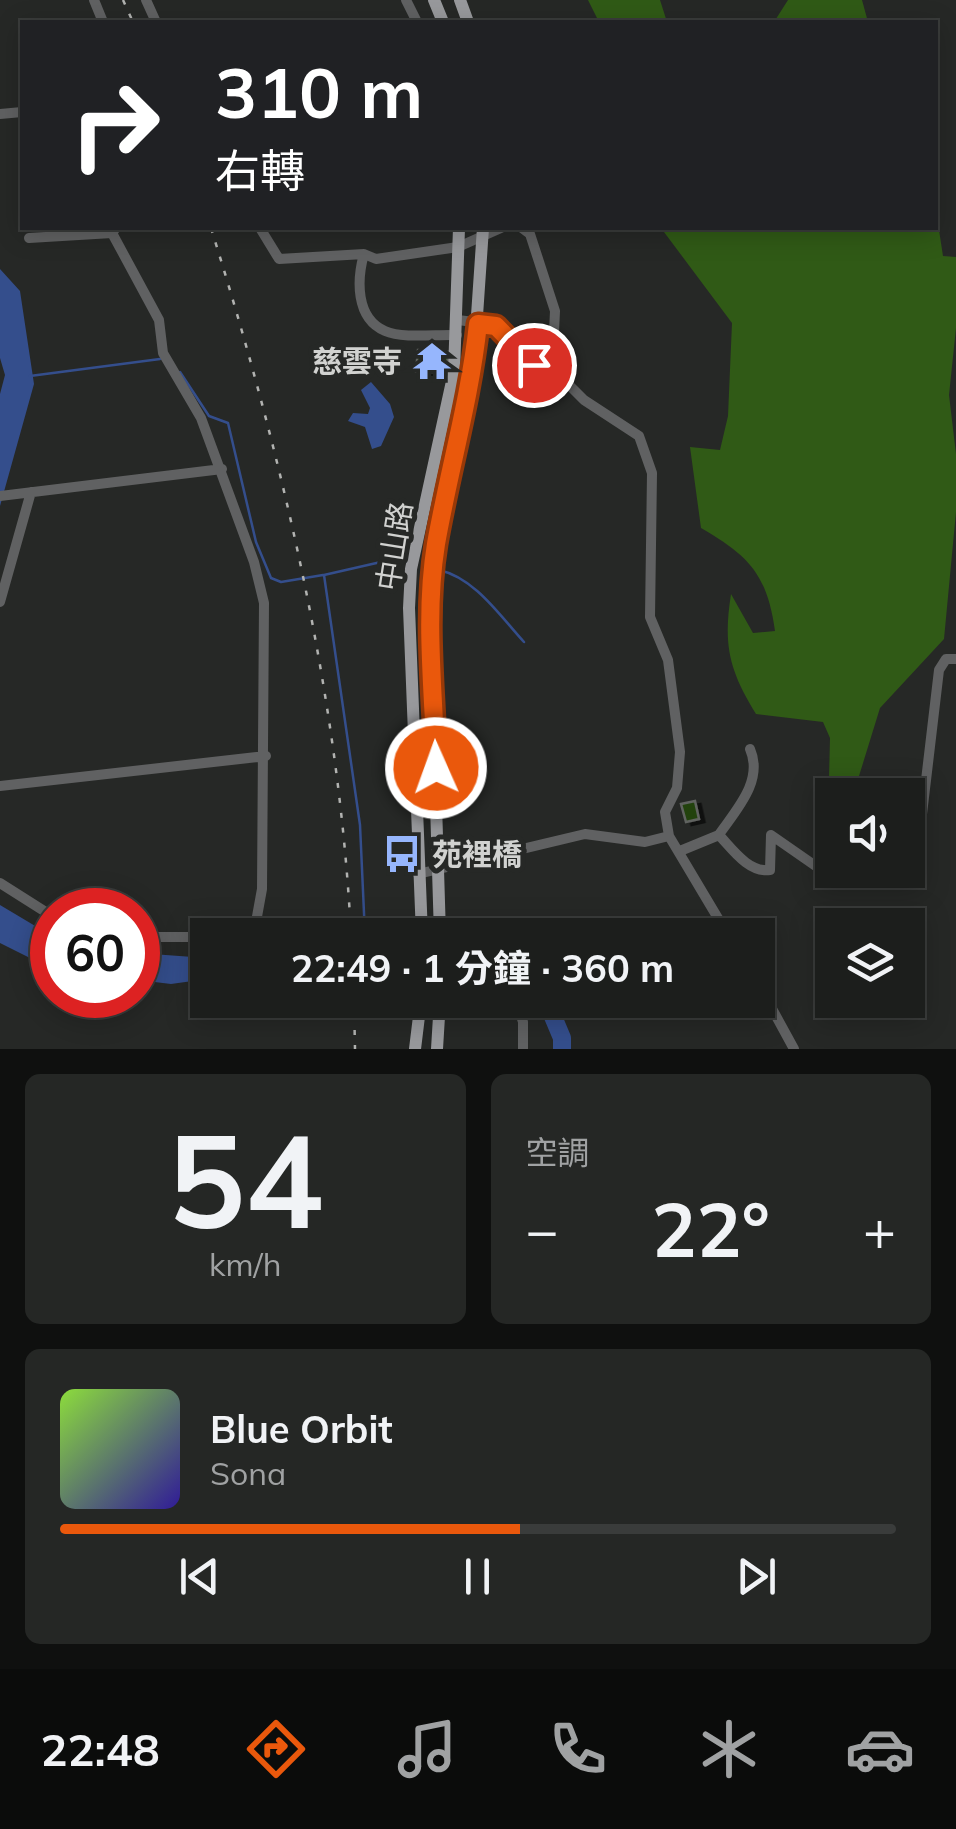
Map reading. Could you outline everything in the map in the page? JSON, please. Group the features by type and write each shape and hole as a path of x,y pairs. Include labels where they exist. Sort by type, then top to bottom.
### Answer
{"main road":[{"name":"中山路","path":"418,874 411,569 448,411 457,328 459,230"},
{"name":"中山路","path":"438,872 430,607 436,546 466,413 478,324 483,232"},
{"path":"448,411 466,413"},
{"path":"438,872 439,918"},
{"path":"418,874 421,918"},
{"path":"416,1049 419,1018"},
{"path":"436,1049 439,1018"}],"lane":[{"path":"29,238 114,230 159,320 163,353 201,418 222,469 264,602 266,756 262,889 257,918"},
{"path":"261,230 278,259 364,254 376,260 458,246 483,232"},
{"path":"525,230 530,234 555,311 552,374"},
{"path":"364,254 358,275 360,298 371,319 386,332 496,326 534,365 639,436 652,473 650,617 668,660 680,752 678,788 665,812 669,836 718,918"},
{"path":"0,496 222,469"},
{"path":"0,602 29,492"},
{"path":"925,789 939,670 946,658 956,659"},
{"path":"680,850 718,836 751,784 756,770 750,749"},
{"path":"0,786 266,756"},
{"path":"418,874 585,834 645,842 669,836"},
{"path":"718,836 761,872 773,867 771,834 815,865"},
{"path":"0,883 30,902"},
{"path":"160,937 190,938"},
{"path":"775,1014 794,1049"},
{"path":"521,1018 523,1049"}],"green space":[{"path":"588,0 660,0 666,20 598,20"},
{"path":"788,0 862,0 867,20 775,20"},
{"path":"938,224 943,256 956,257 956,328 949,395 956,454 956,512 944,639 880,708 858,778 829,778 830,738 823,722 756,714 734,670 728,643 731,594 753,633 775,631 767,595 753,569 732,548 701,528 690,447 720,450 728,416 732,323 662,230 938,230"}],"water":[{"path":"0,269 20,291 34,384 0,506 0,394 5,375 0,358"},
{"path":"371,382 390,404 394,417 381,446 372,449 365,427 348,421 353,413 368,414 370,408 361,390"},
{"path":"0,905 30,923 30,958 0,943"},
{"path":"160,955 190,957 190,981 160,983"}],"building":[{"name":"慈雲寺","path":"418,350 448,352 447,373 416,371"},
{"path":"695,801 699,819 686,822 681,804"}],"waterway":[{"path":"30,376 160,359"},
{"path":"180,372 209,416 228,423 256,542 271,578 281,582 323,575"},
{"path":"364,918 360,825 324,575 394,559 407,562"},
{"path":"439,570 475,589 524,642"},
{"path":"554,1018 562,1049"}],"railway":[{"path":"123,0 132,20"},
{"path":"212,230 261,401 303,577 334,756 350,918"},
{"path":"354,1018 355,1049"}],"place":[{"name":"慈雲寺","path":"432,361"},
{"name":"苑裡橋","path":"402,854"}],"route":[{"path":"436,768 430,607 436,546 466,413 478,324 496,326 534,365"}]}
